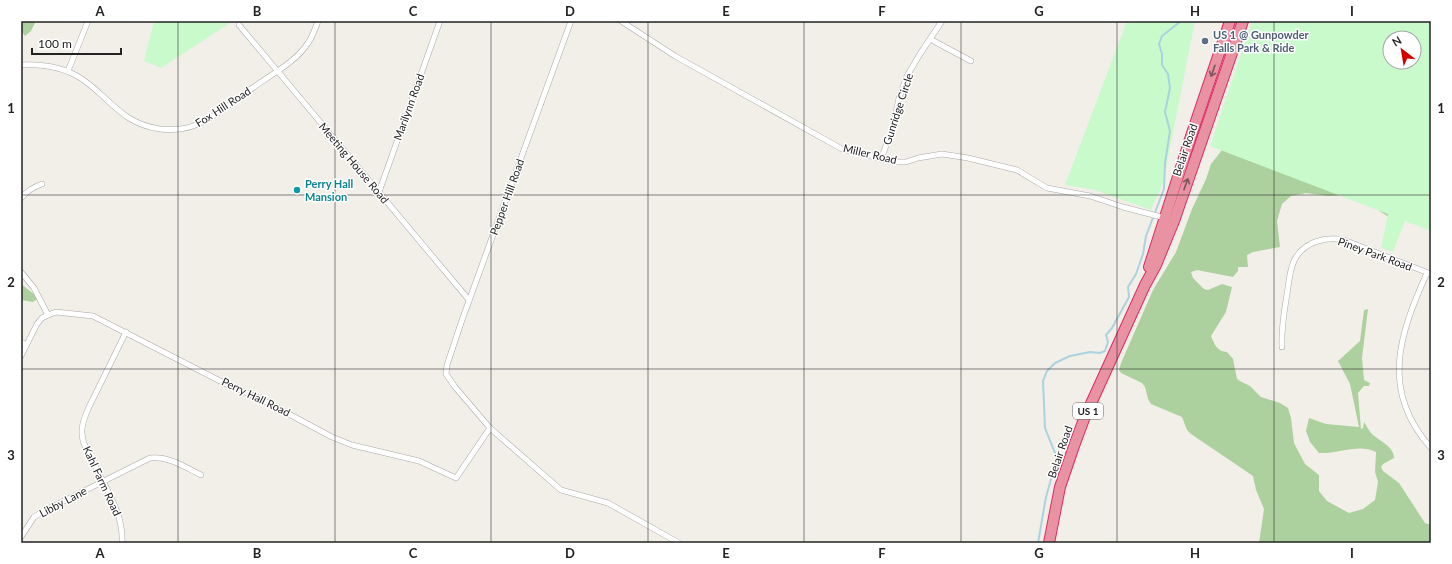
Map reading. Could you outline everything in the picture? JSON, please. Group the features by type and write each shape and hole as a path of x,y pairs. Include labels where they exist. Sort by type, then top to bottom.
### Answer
{"highway":[{"name":"Belair Road","path":"1049,543 1060,487 1084,419 1145,285 1156,265 1162,218 1230,21"},
{"name":"Belair Road","path":"1162,218 1242,21"}],"street":[{"path":"68,71 88,21"},
{"name":"Fox Hill Road","path":"21,64 58,67 68,71 82,79 112,106 135,122 166,130 183,128 199,123 278,71 300,53 308,44 318,21"},
{"name":"Marilynn Road","path":"379,192 440,21"},
{"name":"Pepper Hill Road","path":"490,428 455,387 446,374 447,365 469,300 571,21"},
{"name":"Miller Road","path":"621,21 675,56 753,101 842,149 895,162 906,162 933,154 950,154 1016,170 1047,188 1090,196 1162,218"},
{"name":"Gunridge Circle","path":"881,159 893,127 899,98 907,76 917,58 942,21"},
{"name":"Meeting House Road","path":"239,24 469,300"},
{"path":"930,39 971,61"},
{"path":"21,198 33,187 42,184"},
{"name":"Piney Park Road","path":"1282,347 1281,331 1290,273 1297,255 1314,242 1334,238 1344,240 1429,274"},
{"path":"21,272 34,288 48,315 42,318 37,324 21,356"},
{"path":"1429,274 1407,322 1399,361 1400,386 1406,408 1418,431 1431,448"},
{"name":"Perry Hall Road","path":"48,315 56,312 93,316 228,385 258,396 332,437 352,445 419,461 456,478 490,428"},
{"name":"Kahl Farm Road","path":"122,543 122,529 119,518 82,439 82,426 88,409 126,332"},
{"path":"21,342 26,345"},
{"path":"490,428 561,490 608,503 679,543"},
{"name":"Libby Lane","path":"21,537 34,517 144,460 156,457 169,459 201,475"}],"green space":[{"path":"21,21 36,21 31,31 25,36 22,32"},
{"path":"154,21 233,21 161,68 144,61"},
{"path":"1127,21 1195,21 1163,183 1151,210 1095,190 1065,185"},
{"path":"1252,21 1431,21 1431,231 1405,221 1393,252 1381,248 1388,214 1210,146"},
{"path":"1431,21 1408,220 1390,218 1368,203 1343,195 1329,196 1306,193 1291,196 1282,204 1277,221 1280,247 1253,252 1247,255 1248,267 1238,267 1238,271 1233,277 1197,270 1191,272 1193,278 1204,289 1208,290 1222,284 1232,287 1226,312 1211,336 1215,344 1218,349 1227,352 1233,359 1237,379 1250,386 1261,397 1280,403 1288,408 1291,418 1294,443 1305,464 1319,475 1319,491 1327,501 1349,513 1363,509 1375,500 1378,482 1375,472 1376,452 1363,448 1319,453 1310,442 1306,431 1309,418 1326,424 1359,427 1350,384 1338,361 1360,341 1364,310 1368,309 1362,358 1364,380 1370,383 1369,386 1364,386 1358,393 1361,429 1363,428 1364,422 1372,434 1392,450 1394,458 1383,464 1381,467 1383,471 1399,483 1425,523 1431,525 1431,543 1259,543 1264,509 1256,490 1253,476 1191,434 1187,430 1182,417 1151,404 1142,383 1121,373 1119,370 1153,290 1176,252 1211,164 1280,76 1382,39 1382,70 1422,70 1422,30 1406,30"},
{"path":"21,284 35,295 37,299 33,302 21,300"}],"waterway":[{"path":"1038,543 1046,497 1057,458 1045,428 1043,381 1047,371 1055,363 1070,356 1090,352 1100,353 1105,351 1108,342 1106,335 1112,328 1129,297 1128,287 1136,274 1143,254 1146,236 1164,189 1165,163 1170,131 1165,112 1170,88 1168,74 1162,65 1162,54 1159,44 1162,36 1181,21"}],"place":[{"name":"US 1 @ Gunpowder Falls Park & Ride","path":"1205,41"},
{"name":"Perry Hall Mansion","path":"297,190"}]}
